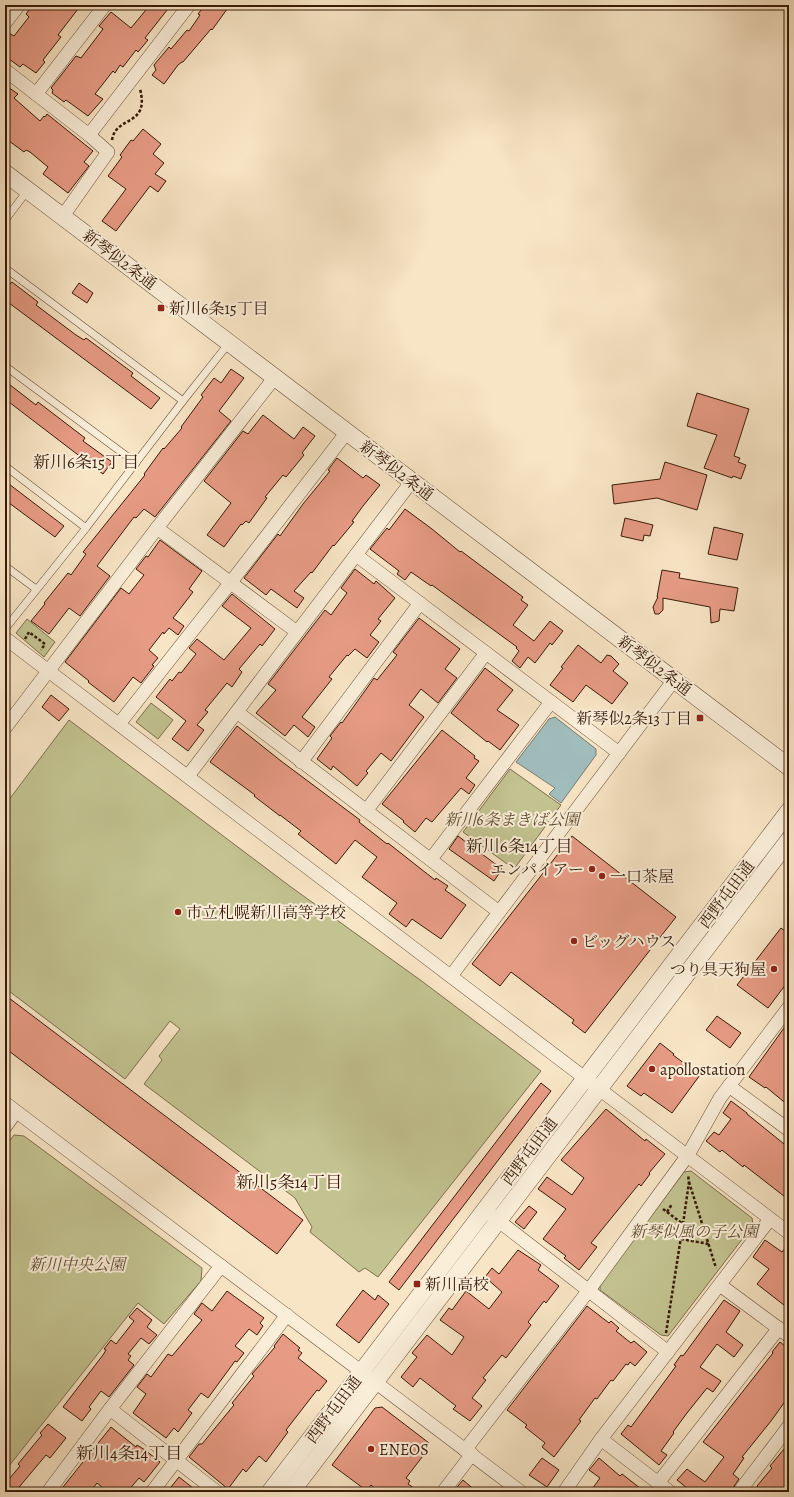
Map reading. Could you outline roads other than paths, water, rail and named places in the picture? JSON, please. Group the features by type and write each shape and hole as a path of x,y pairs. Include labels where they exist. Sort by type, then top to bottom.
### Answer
{"street":[{"path":"5,23 19,5"},
{"path":"36,94 105,5"},
{"path":"90,135 189,5"},
{"path":"5,70 90,135 108,152 62,216"},
{"name":"新琴似2条通","path":"5,173 789,767"},
{"path":"5,728 156,528 275,377"},
{"path":"118,724 231,582 347,432"},
{"path":"188,776 412,481"},
{"path":"156,528 297,632"},
{"path":"356,555 619,753"},
{"path":"301,762 420,604"},
{"path":"5,638 789,1233"},
{"path":"366,811 486,653"},
{"path":"451,976 674,680"},
{"path":"431,859 551,702"},
{"path":"237,712 499,912"},
{"name":"西野屯田通","path":"291,1492 485,1210 789,811"},
{"name":"西野屯田通","path":"270,1492 369,1377 498,1220 789,840"},
{"path":"443,1492 468,1452 688,1156 720,1098 789,1008"},
{"path":"729,1086 789,1130"},
{"path":"5,1103 521,1492"},
{"path":"5,1127 16,1112"},
{"path":"485,1210 589,1290 667,1346"},
{"path":"564,1492 667,1346 719,1279 770,1219"},
{"path":"48,1492 221,1266"},
{"path":"658,1483 784,1332 719,1279"},
{"path":"152,1492 287,1315"},
{"path":"110,1410 217,1492"},
{"path":"739,1492 789,1426"},
{"path":"601,1439 670,1492"}],"lane":[{"path":"5,220 28,190"},
{"path":"5,268 183,401"},
{"path":"5,629 86,528 230,342"},
{"path":"5,366 136,463"},
{"path":"5,466 86,528"},
{"path":"5,566 36,589"}],"water":[{"path":"555,717 596,749 596,755 561,803 549,794 555,788 516,762 549,719"}],"place":[{"name":"新川6条15丁目","path":"161,308"},
{"name":"新琴似2条13丁目","path":"700,718"},
{"name":"エンパイアー","path":"592,869"},
{"name":"一口茶屋","path":"602,876"},
{"name":"市立札幌新川高等学校","path":"178,912"},
{"name":"ビッグハウス","path":"574,941"},
{"name":"つり具天狗屋","path":"774,969"},
{"name":"apollostation","path":"652,1069"},
{"name":"新川高校","path":"417,1284"},
{"name":"ENEOS","path":"371,1449"}],"district":[{"name":"新川6条15丁目","path":"86,462"},
{"name":"新川6条14丁目","path":"519,846"},
{"name":"新川5条14丁目","path":"289,1182"},
{"name":"新川4条14丁目","path":"129,1453"}],"park label":[{"name":"新川6条まきば公園","path":"512,819"},
{"name":"新琴似風の子公園","path":"694,1231"},
{"name":"新川中央公園","path":"77,1264"}]}
